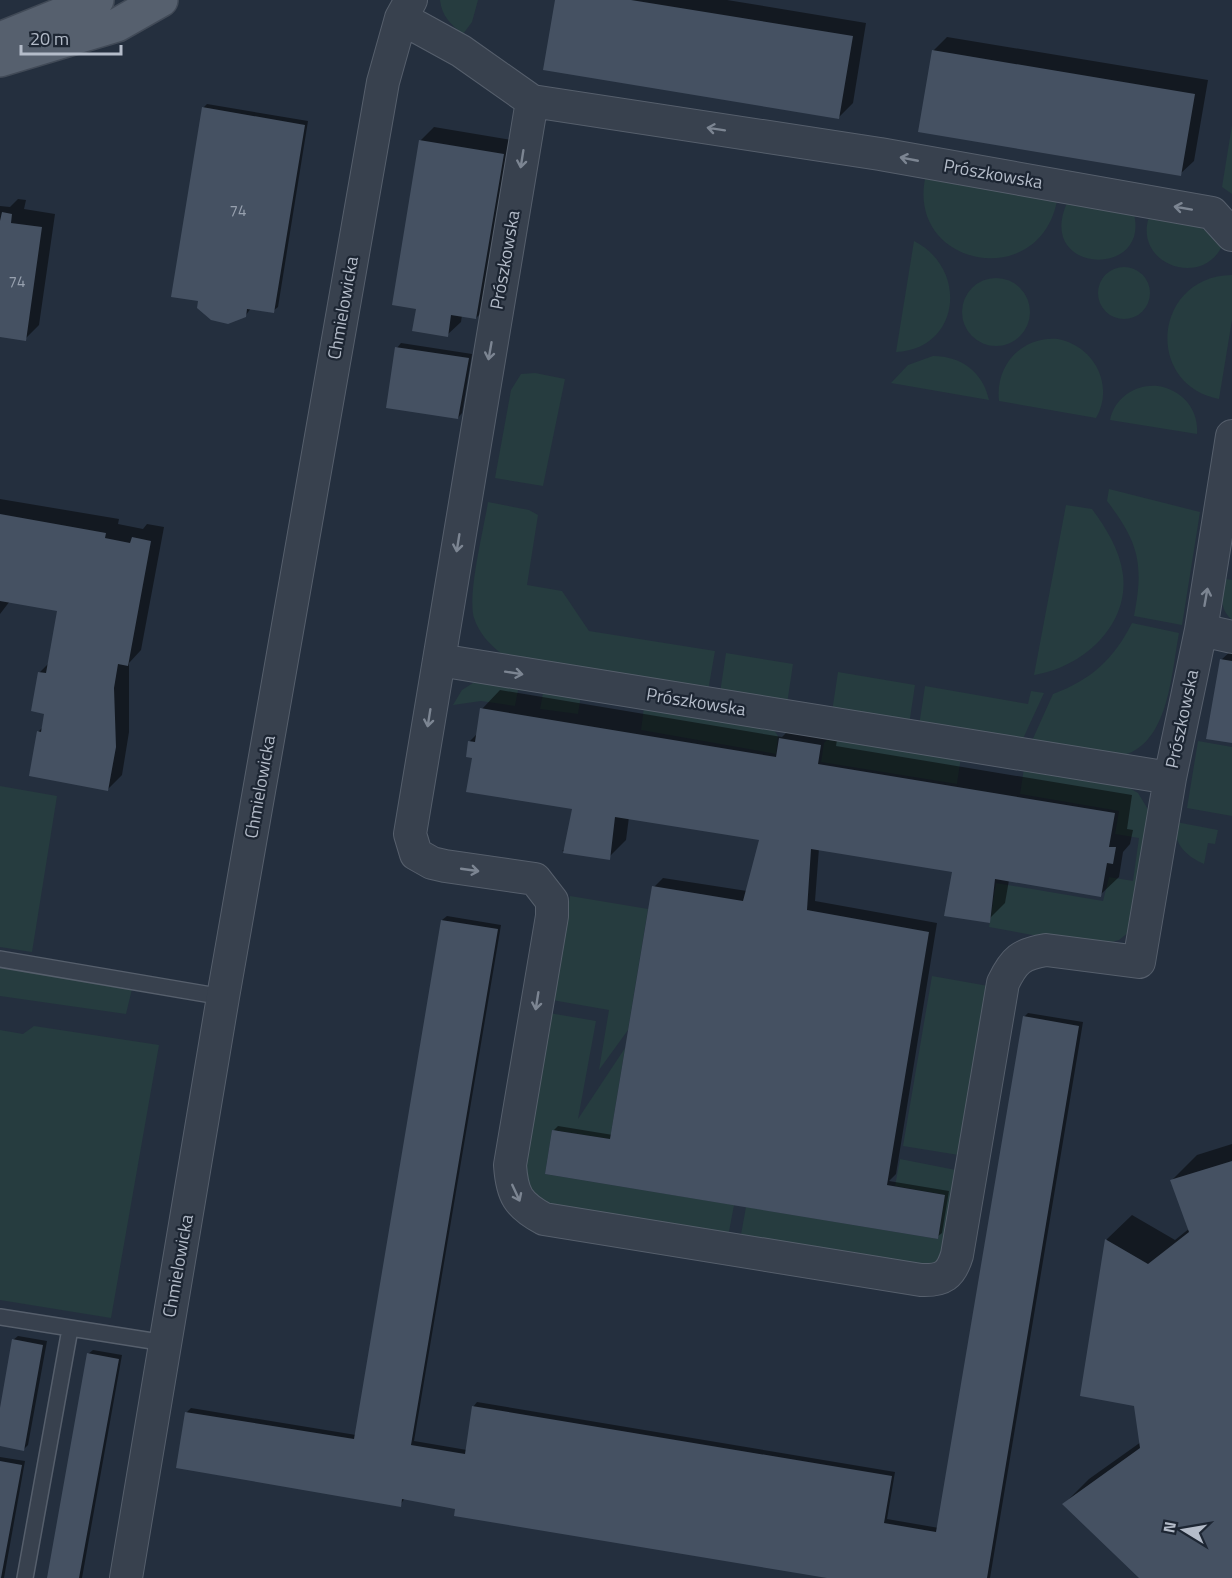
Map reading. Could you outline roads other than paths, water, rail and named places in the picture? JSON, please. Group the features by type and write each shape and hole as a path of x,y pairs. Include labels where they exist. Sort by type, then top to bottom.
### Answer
{"main road":[{"path":"0,39 97,0"},
{"path":"0,60 117,25 160,0"}],"street":[{"name":"Prószkowska","path":"406,9 531,101 880,154 1212,213 1232,235"},
{"name":"Chmielowicka","path":"126,1578 223,997 383,82 406,9"},
{"name":"Prószkowska","path":"531,101 439,660 1170,778 1201,630 1231,448"},
{"path":"1201,630 1232,637"},
{"path":"439,660 410,834 416,854 432,863 445,866 535,879 552,901 552,916 510,1165 512,1186 524,1208 544,1219 921,1280 938,1280 952,1272 957,1255 1003,983 1012,963 1032,953 1046,950 1139,962 1170,778"}],"lane":[{"path":"0,959 223,997"},
{"path":"0,1317 165,1343"},
{"path":"25,1578 70,1329"}]}
